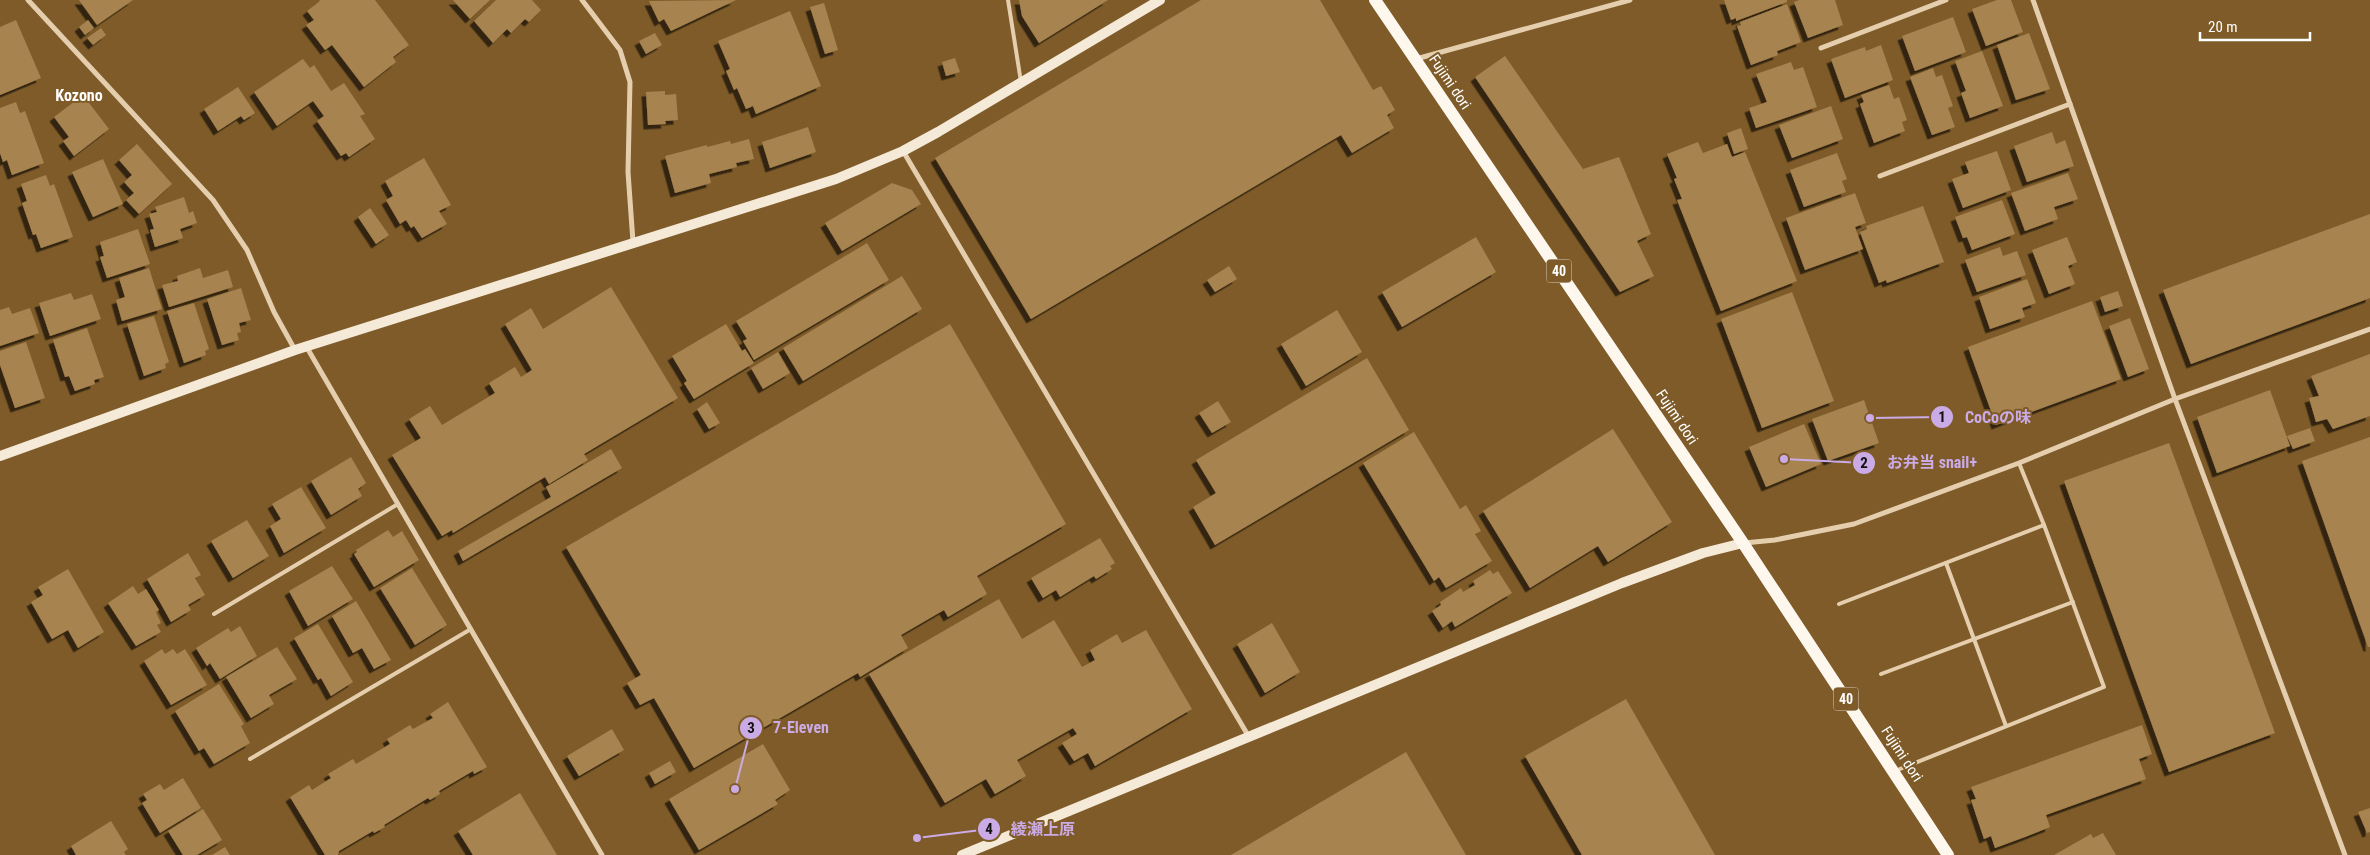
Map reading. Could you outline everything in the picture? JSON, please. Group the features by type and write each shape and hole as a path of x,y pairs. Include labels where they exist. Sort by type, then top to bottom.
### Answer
{"main road":[{"name":"Fujimi dori","path":"1375,0 1743,543 1948,855"}],"street":[{"path":"28,0 213,200 247,250 274,312 295,350"},
{"path":"582,0 620,50 630,82 628,172 633,242"},
{"path":"0,456 306,346 836,179 903,151 1022,84 1160,0"},
{"path":"1416,60 1630,0"},
{"path":"1821,48 1946,0"},
{"path":"2033,0 2175,399 2345,855"},
{"path":"1880,176 2070,104"},
{"path":"903,151 1249,737"},
{"path":"962,855 1622,584 1703,553 1743,543 1775,540 1854,524 2019,463 2175,399 2370,329"},
{"path":"306,346 602,855"}],"lane":[{"path":"1008,0 1022,84"},
{"path":"1893,771 2104,687 2019,463"},
{"path":"214,614 398,504"},
{"path":"1840,604 2044,525"},
{"path":"1946,563 2006,726"},
{"path":"1880,674 2073,602"},
{"path":"250,759 471,629"}],"building":[{"path":"79,0 133,0 97,25"},
{"path":"319,0 375,0 409,45 393,57 396,62 364,87 332,45 325,50 306,25 314,20 307,11"},
{"path":"453,0 490,0 470,19"},
{"path":"496,0 532,0 541,10 529,22 525,19 511,33 507,29 493,43 474,21"},
{"path":"736,0 671,31 664,19 659,22 649,1"},
{"path":"1019,0 1108,0 1039,43 1022,16"},
{"path":"1201,0 1320,0 1373,90 1381,86 1395,110 1387,115 1394,128 1352,153 1341,135 1031,319 935,158"},
{"path":"1724,0 1787,0 1787,2 1736,21 1736,18 1731,20"},
{"path":"1799,0 1835,0 1843,25 1808,38 1794,2"},
{"path":"1997,0 2011,0 2023,32 1986,46 1972,9"},
{"path":"824,3 838,50 825,54 810,7"},
{"path":"1787,4 1801,42 1777,51 1778,55 1751,65 1737,26 1741,25 1740,22"},
{"path":"790,11 821,86 756,114 753,106 746,109 737,88 734,90 726,71 730,69 718,41"},
{"path":"1953,17 1966,52 1915,71 1902,36"},
{"path":"16,20 41,78 0,95 0,27"},
{"path":"88,20 94,28 85,35 79,27"},
{"path":"101,28 106,35 93,45 87,38"},
{"path":"655,33 662,45 646,54 639,41"},
{"path":"2029,33 2050,89 2016,100 1997,45"},
{"path":"1881,45 1893,80 1845,98 1831,59 1865,47 1866,51"},
{"path":"1982,51 2003,106 1970,118 1961,93 1966,91 1955,61"},
{"path":"1505,56 1583,169 1619,157 1651,234 1637,241 1654,276 1620,292 1475,77"},
{"path":"955,58 960,72 946,76 942,62"},
{"path":"303,59 310,68 314,65 331,91 344,83 365,114 360,116 375,139 349,157 346,153 341,156 317,121 324,116 313,101 277,126 254,92"},
{"path":"1791,62 1794,70 1803,67 1817,107 1756,128 1749,108 1767,102 1756,74"},
{"path":"1933,68 1936,77 1942,75 1953,106 1948,108 1955,127 1932,135 1910,77"},
{"path":"1889,85 1894,99 1899,97 1907,120 1902,122 1905,131 1874,143 1860,104 1864,102 1861,95"},
{"path":"238,87 255,113 244,120 241,116 218,131 204,109"},
{"path":"665,91 665,95 676,94 678,120 665,121 666,124 648,125 646,92"},
{"path":"83,95 109,129 74,156 63,141 69,137 54,117"},
{"path":"16,102 20,113 25,111 44,163 12,175 7,160 3,162 0,153 0,108"},
{"path":"1831,106 1843,139 1792,158 1779,125"},
{"path":"808,127 816,152 770,168 762,142"},
{"path":"1741,128 1748,149 1734,154 1727,133"},
{"path":"2052,132 2056,144 2065,140 2074,166 2027,182 2014,146"},
{"path":"749,139 754,159 736,163 737,167 709,174 711,183 675,193 665,156 707,145 707,147 730,141 731,144"},
{"path":"1698,142 1703,153 1727,144 1732,157 1745,152 1797,281 1721,311 1677,200 1682,199 1674,179 1677,178 1667,154"},
{"path":"137,144 172,184 139,214 126,200 134,193 124,182 132,175 119,160"},
{"path":"1997,151 2011,190 1963,208 1952,179 1969,173 1965,162"},
{"path":"1837,153 1847,179 1842,181 1846,192 1804,207 1790,170"},
{"path":"424,158 451,205 439,211 447,224 422,238 414,226 411,228 406,220 400,224 386,200 393,196 385,181"},
{"path":"103,159 123,204 93,217 72,172"},
{"path":"2068,173 2078,199 2054,207 2058,219 2025,231 2011,193"},
{"path":"46,175 50,186 54,184 73,237 41,248 36,234 33,235 22,203 27,201 21,184"},
{"path":"892,183 912,190 921,204 842,251 825,223"},
{"path":"1855,193 1866,223 1855,227 1863,249 1805,270 1786,218"},
{"path":"184,197 189,213 193,211 197,223 180,229 183,238 155,247 150,230 154,229 149,214 157,212 155,207"},
{"path":"2002,200 2015,234 1972,250 1967,237 1963,238 1955,217"},
{"path":"1923,206 1944,262 1887,283 1886,280 1879,283 1860,232 1867,229 1866,226"},
{"path":"370,208 389,235 376,244 358,217"},
{"path":"2370,214 2370,298 2191,364 2163,290"},
{"path":"138,229 150,264 107,278 100,257 104,256 100,242"},
{"path":"1476,237 1496,272 1402,327 1382,292"},
{"path":"2067,237 2077,262 2068,266 2075,284 2049,294 2032,250"},
{"path":"867,243 889,280 754,360 743,341 747,339 736,321"},
{"path":"2000,247 2003,256 2017,251 2026,275 1977,292 1965,260"},
{"path":"1229,266 1237,279 1215,292 1207,280"},
{"path":"149,268 162,309 122,321 116,300 125,297 119,278"},
{"path":"200,268 203,278 228,270 233,287 169,307 162,285 178,281 177,276"},
{"path":"902,276 922,309 803,381 783,348"},
{"path":"2027,279 2036,303 2022,308 2025,317 1990,329 1979,297"},
{"path":"611,287 678,398 584,454 588,460 549,484 545,477 453,533 452,530 442,536 392,455 421,438 409,419 430,406 442,425 495,393 489,383 515,367 521,377 532,370 505,324 531,308 543,329"},
{"path":"241,288 251,320 239,323 241,332 237,333 239,340 222,345 207,299"},
{"path":"2118,291 2123,306 2105,312 2100,297"},
{"path":"1792,292 1834,401 1762,428 1721,319"},
{"path":"71,293 74,300 92,294 101,319 50,336 39,303"},
{"path":"2092,301 2121,379 1996,425 1968,347"},
{"path":"194,303 209,349 205,351 206,355 184,363 167,311"},
{"path":"9,307 12,314 30,308 39,333 0,346 0,310"},
{"path":"1337,310 1362,352 1306,386 1281,344"},
{"path":"154,316 169,362 165,364 166,368 144,376 127,324"},
{"path":"2130,318 2149,369 2128,377 2109,326"},
{"path":"726,324 742,351 745,349 754,363 694,399 684,383 687,381 672,356"},
{"path":"950,324 1066,524 977,576 987,594 948,617 944,610 901,635 908,648 860,677 858,673 694,768 654,698 640,705 627,683 641,675 566,547"},
{"path":"87,328 104,377 94,380 95,384 75,391 69,376 65,377 53,340"},
{"path":"26,342 45,398 15,408 0,365 0,351"},
{"path":"778,352 790,373 763,389 751,368"},
{"path":"2370,354 2370,416 2333,429 2327,419 2316,422 2309,398 2319,396 2311,376"},
{"path":"1367,358 1409,430 1215,545 1193,507 1216,493 1196,460"},
{"path":"2270,390 2290,446 2217,473 2197,417"},
{"path":"1864,400 1879,443 1828,461 1812,419"},
{"path":"1218,401 1231,422 1212,433 1199,413"},
{"path":"707,402 720,423 709,429 697,409"},
{"path":"1804,424 1821,464 1766,487 1749,447"},
{"path":"2310,428 2315,441 2293,449 2287,436"},
{"path":"1613,429 1672,522 1608,562 1598,546 1530,588 1483,511"},
{"path":"1414,432 1460,509 1466,505 1481,531 1475,534 1492,561 1446,588 1439,577 1434,581 1363,463"},
{"path":"2370,437 2370,647 2368,647 2302,461"},
{"path":"2169,443 2275,733 2169,772 2064,481"},
{"path":"611,449 622,468 463,561 458,551 551,497 546,487"},
{"path":"351,457 366,483 358,489 362,496 331,515 311,481"},
{"path":"301,487 326,528 284,553 270,526 281,519 272,504"},
{"path":"247,520 269,556 233,578 211,541"},
{"path":"388,530 393,537 402,531 419,560 374,587 354,554 357,552 356,550"},
{"path":"1100,538 1115,563 1110,566 1112,569 1096,579 1094,576 1060,597 1056,590 1043,598 1031,578"},
{"path":"188,553 201,575 195,578 205,595 188,605 191,610 171,622 147,579"},
{"path":"332,566 353,599 308,626 289,591"},
{"path":"412,568 447,625 415,645 380,588"},
{"path":"68,569 104,632 78,648 68,630 52,639 31,602 43,595 38,587"},
{"path":"1490,570 1493,574 1498,571 1512,593 1455,627 1452,621 1443,628 1432,611 1441,605 1440,602 1461,588 1463,592 1475,585 1473,581"},
{"path":"133,586 138,594 146,589 159,610 156,612 161,623 157,625 161,632 136,646 108,603"},
{"path":"999,599 1022,639 1054,620 1082,667 1095,660 1090,650 1117,634 1122,643 1146,630 1192,709 1095,766 1088,753 1074,761 1062,743 1077,734 1073,728 1017,760 1026,776 995,794 986,779 945,803 869,674"},
{"path":"356,601 391,660 374,669 362,648 353,653 332,616"},
{"path":"1272,623 1300,672 1265,693 1237,644"},
{"path":"318,624 353,682 331,696 321,678 318,680 294,638"},
{"path":"240,626 257,656 220,679 210,663 207,666 196,648 228,628 231,632"},
{"path":"277,647 297,679 269,695 274,704 251,718 226,677"},
{"path":"162,649 165,654 173,649 177,654 185,649 207,685 171,705 144,661"},
{"path":"219,684 244,724 241,726 250,743 214,764 204,748 199,751 175,711"},
{"path":"1626,699 1715,855 1582,855 1525,756"},
{"path":"448,702 487,767 474,774 473,771 439,791 440,794 430,800 428,798 384,825 385,827 374,833 373,831 339,851 338,855 325,855 290,797 309,785 312,790 331,778 328,774 353,759 356,764 390,744 387,739 410,725 413,729 433,718 430,714"},
{"path":"2142,725 2152,754 2139,759 2146,779 2046,815 2050,827 2025,837 1995,848 1991,836 1984,839 1971,800 1976,799 1971,787"},
{"path":"612,729 624,750 579,776 567,756"},
{"path":"763,744 790,790 775,800 778,804 699,850 669,799"},
{"path":"1406,752 1466,855 1231,855"},
{"path":"670,761 676,772 655,784 649,773"},
{"path":"183,778 201,808 160,833 142,803 147,800 143,794 160,784 164,790"},
{"path":"520,793 557,855 473,855 458,831"},
{"path":"2370,808 2370,832 2367,833 2358,812"},
{"path":"203,809 222,840 197,855 183,855 168,831"},
{"path":"111,821 128,849 124,852 126,855 76,855 71,846"},
{"path":"2103,833 2116,855 2054,855 2091,834 2093,838"},
{"path":"225,847 230,855 212,855"}],"place":[{"name":"CoCoの味","path":"1870,418"},
{"name":"お弁当 snail+","path":"1784,459"},
{"name":"7-Eleven","path":"735,789"},
{"name":"綾瀬上原","path":"917,838"}],"district":[{"name":"Kozono","path":"79,95"}]}
